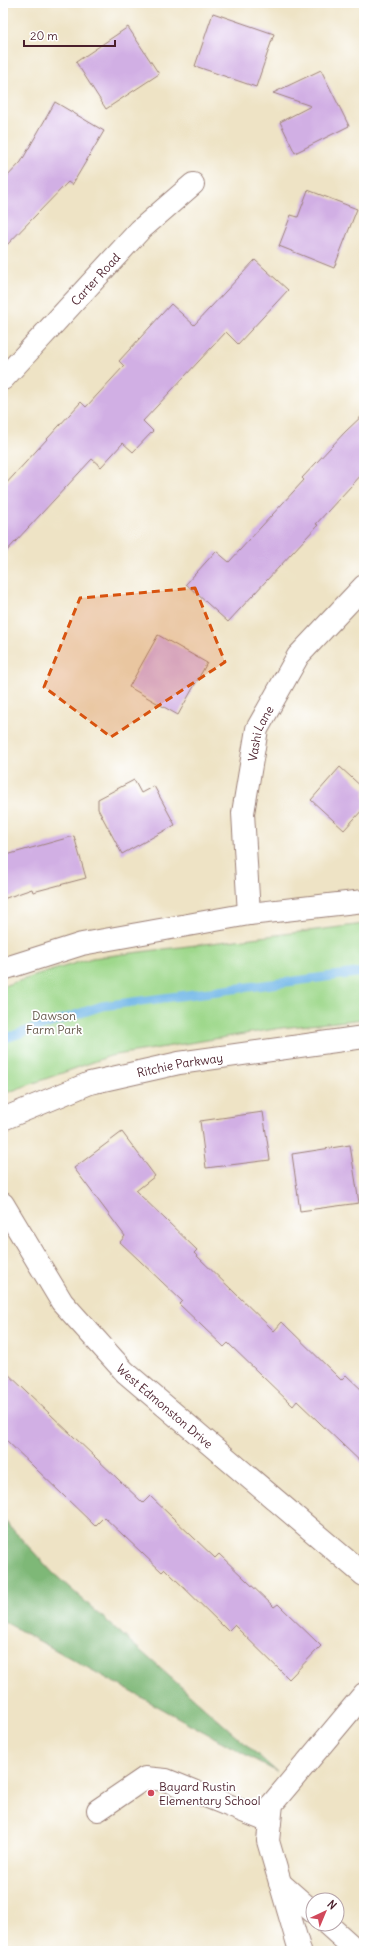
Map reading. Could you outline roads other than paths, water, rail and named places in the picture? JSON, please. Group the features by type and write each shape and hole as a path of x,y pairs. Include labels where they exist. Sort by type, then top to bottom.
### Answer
{"street":[{"name":"Carter Road","path":"3,379 140,230 193,184"},
{"name":"Vashi Lane","path":"249,914 243,812 257,729 298,656 364,586"},
{"path":"3,969 82,944 249,914 364,900"},
{"name":"Ritchie Parkway","path":"3,1119 90,1083 179,1062 364,1038"},
{"name":"West Edmonston Drive","path":"3,1204 62,1302 125,1372 364,1575"},
{"path":"300,1951 268,1841 272,1804 364,1694"},
{"path":"98,1810 145,1778 166,1780 270,1822"},
{"path":"280,1883 305,1905"},
{"path":"336,1932 357,1951"}],"waterway":[{"path":"3,1039 102,1006 364,972"}],"place":[{"name":"Bayard Rustin Elementary School","path":"151,1793"}],"park label":[{"name":"Dawson Farm Park","path":"54,1022"}]}
